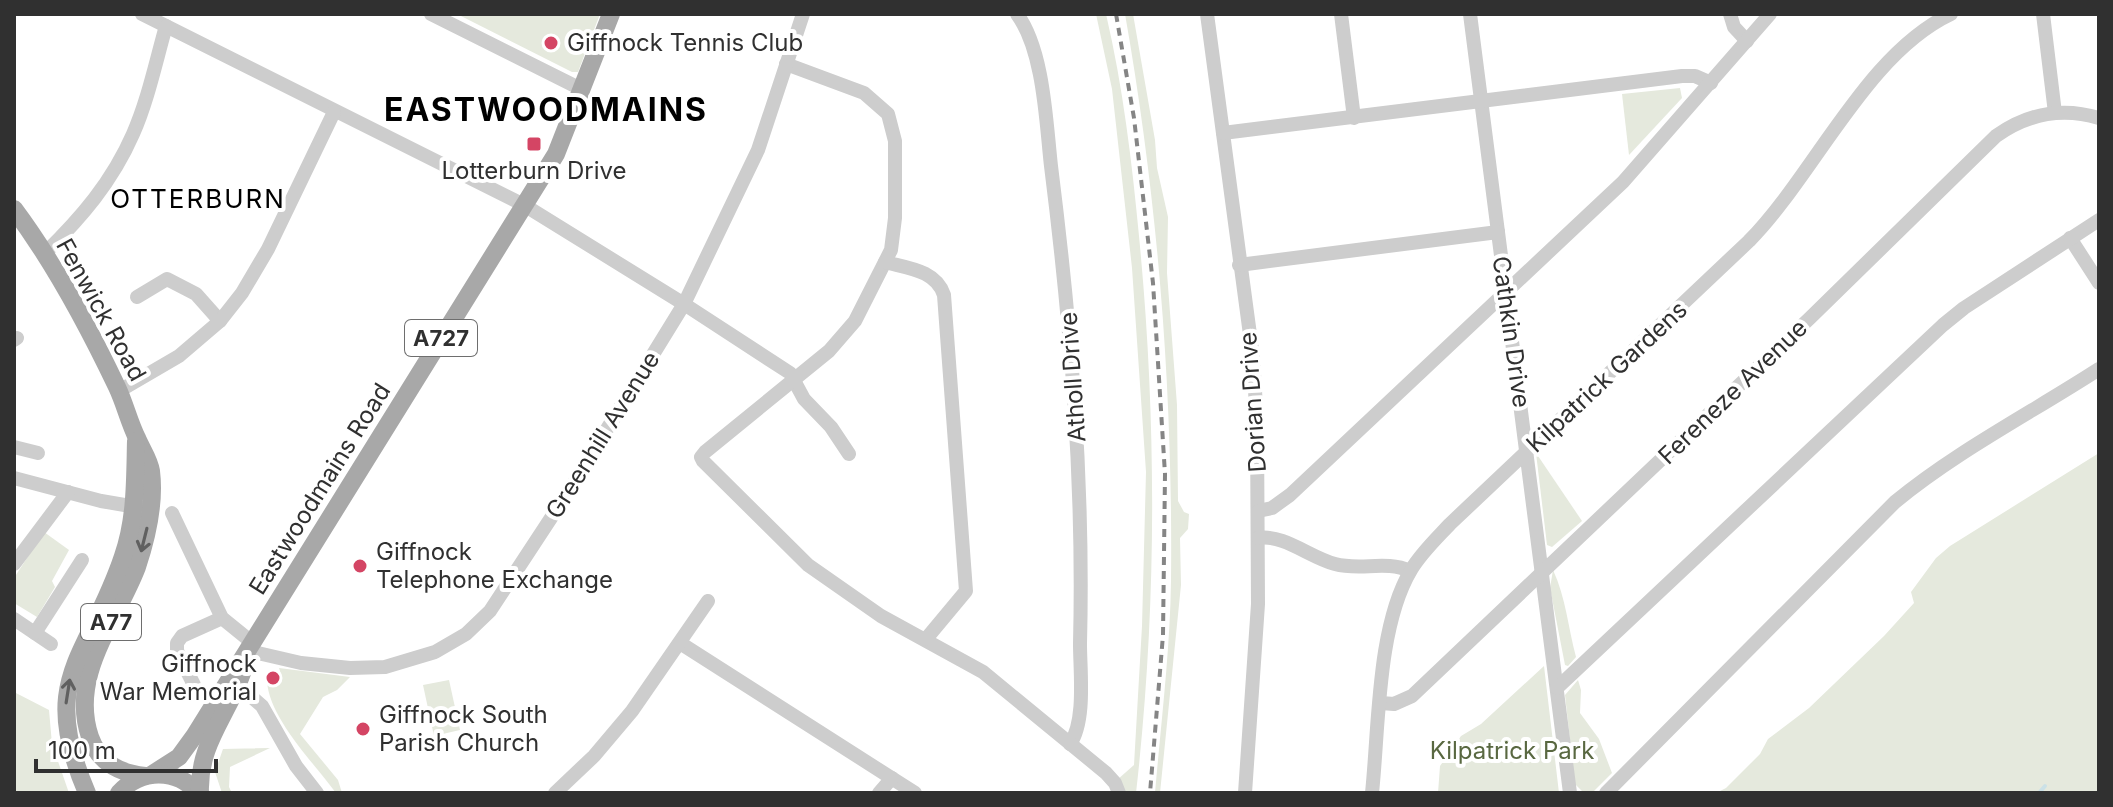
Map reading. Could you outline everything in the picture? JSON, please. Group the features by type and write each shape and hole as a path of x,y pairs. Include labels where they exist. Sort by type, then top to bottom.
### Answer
{"main road":[{"name":"Eastwoodmains Road","path":"199,793 204,753 252,648 556,154 611,14"},
{"name":"Fenwick Road","path":"14,209 73,301 119,391 151,470 142,508 123,558 79,651 67,690 65,711 69,746 87,793"},
{"name":"Fenwick Road","path":"142,508 145,542 136,569 90,667 84,706 86,725 92,743 104,761 119,771 148,776 162,774 179,779 199,793"},
{"name":"Eastwoodmains Road","path":"119,793 131,782 168,766 185,750 232,686"}],"street":[{"path":"142,14 524,205 684,304 790,373 793,382 849,454"},
{"path":"431,14 583,90"},
{"name":"Greenhill Avenue","path":"252,648 301,663 370,669 421,658 466,634 490,611 684,304 758,150 803,14"},
{"name":"Atholl Drive","path":"1017,14 1032,45 1043,104 1069,316 1077,419 1081,607 1079,725 1070,744"},
{"name":"Dorian Drive","path":"1207,14 1253,357 1257,424 1255,672 1245,793"},
{"path":"1341,14 1354,118"},
{"name":"Cathkin Drive","path":"1470,14 1570,793"},
{"path":"1730,14 1734,27 1747,41"},
{"path":"1258,511 1272,508 1290,495 1623,182 1770,14"},
{"name":"Kilpatrick Gardens","path":"1372,793 1390,621 1410,571 1450,524 1681,308 1763,226 1882,69 1930,26 1951,14"},
{"path":"2043,14 2055,113"},
{"path":"44,254 79,221 111,178 134,132 166,26"},
{"path":"786,64 864,93 888,114 895,141 895,218 891,250 855,321 829,351 705,452 703,461 808,565 870,609 983,672 1115,783 1119,793"},
{"path":"1223,133 1682,76 1695,76 1711,83"},
{"path":"119,391 179,356 220,321 242,293 268,249 334,112"},
{"name":"Fereneze Avenue","path":"1381,703 1394,704 1412,696 1872,259 1996,136 2024,120 2055,113 2099,118"},
{"path":"1557,688 1943,325 2099,220"},
{"path":"1239,265 1498,232"},
{"path":"2070,238 2099,283"},
{"path":"885,262 935,279 944,295 966,591 926,639"},
{"path":"137,297 167,279 196,294 220,321"},
{"path":"1606,793 1895,502 1933,473 2099,369"},
{"path":"14,447 38,453"},
{"path":"14,478 142,508"},
{"path":"14,564 68,492"},
{"path":"172,513 222,618 252,648"},
{"path":"1258,538 1275,537 1310,556 1337,565 1389,565 1410,571"},
{"path":"35,633 82,560"},
{"path":"555,793 613,735 708,601"},
{"path":"194,685 177,651 177,643 182,636 222,618"},
{"path":"14,619 51,644"},
{"path":"680,643 915,793"},
{"path":"232,686 262,706 296,766 317,793"},
{"path":"879,793 892,778"}],"green space":[{"name":"Giffnock Tennis Club","path":"457,14 600,14 578,72 572,72"},
{"path":"1096,14 1106,14 1126,125 1139,236 1149,375 1151,585 1136,793 1121,793 1117,780 1134,765 1146,472 1132,268 1112,89"},
{"path":"1125,14 1133,14 1157,168 1168,217 1167,273 1177,405 1178,501 1184,512 1189,514 1188,529 1180,538 1181,585 1160,793 1155,793 1171,581 1166,367 1155,225"},
{"path":"1680,88 1682,98 1629,155 1622,94"},
{"path":"1536,453 1582,521 1552,547 1547,545"},
{"path":"2099,453 2099,793 1716,793 1726,788 1760,754 1768,739 1809,708 1884,636 1914,603 1911,592 1936,558 1950,546"},
{"path":"44,532 69,550 52,581 55,587 37,617 14,603 14,578"},
{"path":"1553,570 1564,602 1576,657 1568,666 1565,665 1550,588"},
{"name":"Kilpatrick Park","path":"1544,666 1559,793 1438,793 1440,766 1461,736 1481,724"},
{"path":"279,668 350,677 337,690 323,697 300,734 338,780 342,793 336,793 294,740 276,710 267,681 273,685 281,674"},
{"path":"449,680 460,730 434,736 423,685"},
{"path":"1578,680 1580,713 1599,739 1612,773 1592,793 1584,793 1575,784 1565,695"},
{"path":"14,692 49,710 52,744 69,793 14,793"},
{"path":"270,748 230,767 229,787 232,793 222,793 215,772 223,749"}],"waterway":[{"path":"2039,793 2045,786"}],"railway":[{"path":"1116,14 1134,118 1153,283 1165,474 1163,635 1150,793"}],"place":[{"name":"Giffnock Tennis Club","path":"551,43"},
{"name":"Lotterburn Drive","path":"534,144"},
{"name":"Giffnock Telephone Exchange","path":"360,566"},
{"name":"Giffnock War Memorial","path":"273,678"},
{"name":"Giffnock South Parish Church","path":"363,729"}],"district":[{"name":"EASTWOODMAINS","path":"546,110"},
{"name":"OTTERBURN","path":"198,199"}]}
